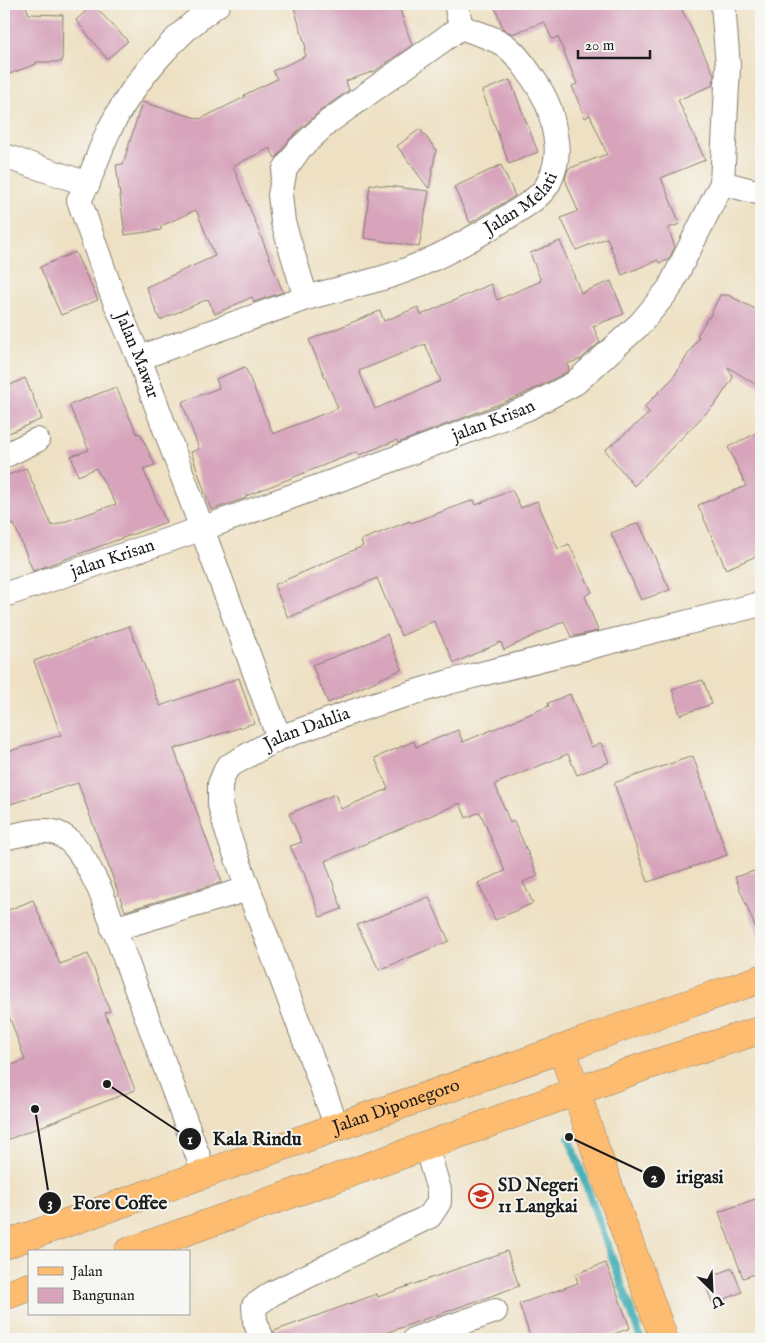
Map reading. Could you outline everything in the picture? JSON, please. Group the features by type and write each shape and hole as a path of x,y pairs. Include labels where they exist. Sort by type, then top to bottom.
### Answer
{"main road":[{"name":"Jalan Diponegoro","path":"4,1245 761,979"},
{"path":"134,1250 643,1067 761,1030"},
{"path":"562,1049 595,1148 664,1339"},
{"path":"4,1296 28,1287"}],"street":[{"name":"Jalan Mawar","path":"218,4 198,18 162,55 129,96 109,131 88,184 79,200 112,294 139,358 279,738"},
{"path":"306,298 283,222 280,195 285,169 300,148 328,122 461,27 456,4"},
{"name":"jalan Krisan","path":"4,595 201,529 528,408 575,383 640,324 669,289 722,183 728,66 723,4"},
{"name":"Jalan Melati","path":"139,358 306,298 381,279 428,260 488,230 529,203 548,184 557,161 556,140 550,108 541,89 524,66 503,44 461,27"},
{"path":"4,156 88,184"},
{"path":"722,183 761,193"},
{"path":"4,456 37,440"},
{"name":"Jalan Dahlia","path":"337,1127 228,834 220,805 220,784 227,767 279,738 369,706 448,682 761,604"},
{"path":"4,838 49,830 67,839 84,859 100,890 206,1174"},
{"path":"113,929 248,889"},
{"path":"262,1339 255,1321 254,1306 273,1293 430,1216 439,1202 439,1190 426,1146"},
{"path":"415,1339 495,1311"}],"building":[{"path":"4,4 25,4 29,14 63,15 62,62 36,62 36,64 4,76"},
{"path":"293,4 398,4 412,45 375,71 346,81 349,90 320,111 297,132 277,157 275,158 270,148 233,166 283,292 254,302 252,297 215,314 208,299 160,320 146,287 215,256 196,210 161,226 161,230 125,235 116,165 123,164 142,102 200,119 277,79 273,71 306,56 304,49 306,48"},
{"path":"494,4 679,4 714,74 713,85 678,100 705,160 661,178 680,224 668,228 675,247 668,260 659,263 658,260 622,275 607,238 576,250 561,218 578,211 565,179 568,169 607,154 590,115 585,118 572,86 577,84 558,37 552,39 544,22 512,34 503,29"},
{"path":"93,5 128,41 107,59 76,20"},
{"path":"510,80 538,152 509,164 482,91"},
{"path":"420,129 436,150 429,189 397,146"},
{"path":"501,165 515,196 470,223 454,187"},
{"path":"370,184 429,191 419,247 364,238"},
{"path":"560,241 581,293 611,281 624,314 593,326 600,342 581,359 567,364 569,369 567,372 522,395 398,443 397,440 359,455 357,452 246,496 246,498 211,510 191,452 199,449 182,402 219,388 216,379 245,367 273,434 338,408 309,340 380,311 384,321 418,307 421,315 491,284 497,300 541,281 530,253","holes":["425,344 441,381 375,409 359,371"]},
{"path":"75,252 98,300 61,315 40,267"},
{"path":"720,295 728,295 761,312 761,388 728,367 733,378 717,402 634,486 605,450 650,413 644,407 673,378 699,337 697,336 709,318"},
{"path":"25,378 42,419 4,435 4,388"},
{"path":"116,387 137,434 140,433 155,465 143,469 166,522 33,571 14,524 4,528 4,477 26,468 52,526 116,504 96,468 78,476 71,456 89,450 69,405"},
{"path":"761,431 761,554 726,569 698,505 746,486 728,447"},
{"path":"512,490 521,508 537,501 558,549 569,544 592,592 585,596 598,631 571,637 564,621 504,650 501,642 454,663 434,621 401,636 377,578 288,618 274,585 363,546 361,540 410,521 411,523 474,500 476,505"},
{"path":"639,523 670,590 641,600 611,533"},
{"path":"129,626 160,706 239,678 254,723 174,749 222,882 125,911 78,783 4,806 4,753 61,735 34,661"},
{"path":"387,634 402,669 328,703 312,665"},
{"path":"703,680 712,704 680,715 672,689"},
{"path":"570,694 591,747 601,743 609,762 577,775 568,754 495,784 510,823 514,821 538,876 523,882 533,903 495,920 478,883 505,871 480,812 466,818 460,803 325,861 342,909 320,917 303,870 290,846 302,842 289,814 335,794 341,809 388,789 375,758 414,741 416,747 458,730 463,742 549,706 548,703"},
{"path":"693,756 727,855 648,882 614,783"},
{"path":"761,869 761,939 760,939 735,877"},
{"path":"429,897 449,941 379,970 357,925"},
{"path":"33,900 60,964 88,954 110,1011 105,1013 135,1090 4,1141 4,1068 25,1060 4,1002 4,912"},
{"path":"761,1197 761,1272 743,1278 719,1212"},
{"path":"507,1251 519,1286 369,1339 275,1339 274,1331 377,1294 378,1297"},
{"path":"606,1263 630,1328 600,1339 531,1339 519,1304 578,1283 575,1274"},
{"path":"732,1268 742,1292 713,1304 703,1280"}],"waterway":[{"path":"569,1137 641,1339"}],"place":[{"name":"Kala Rindu","path":"107,1084"},
{"name":"Fore Coffee","path":"35,1109"},
{"name":"irigasi","path":"569,1137"},
{"name":"SD Negeri 11 Langkai","path":"481,1196"}]}
